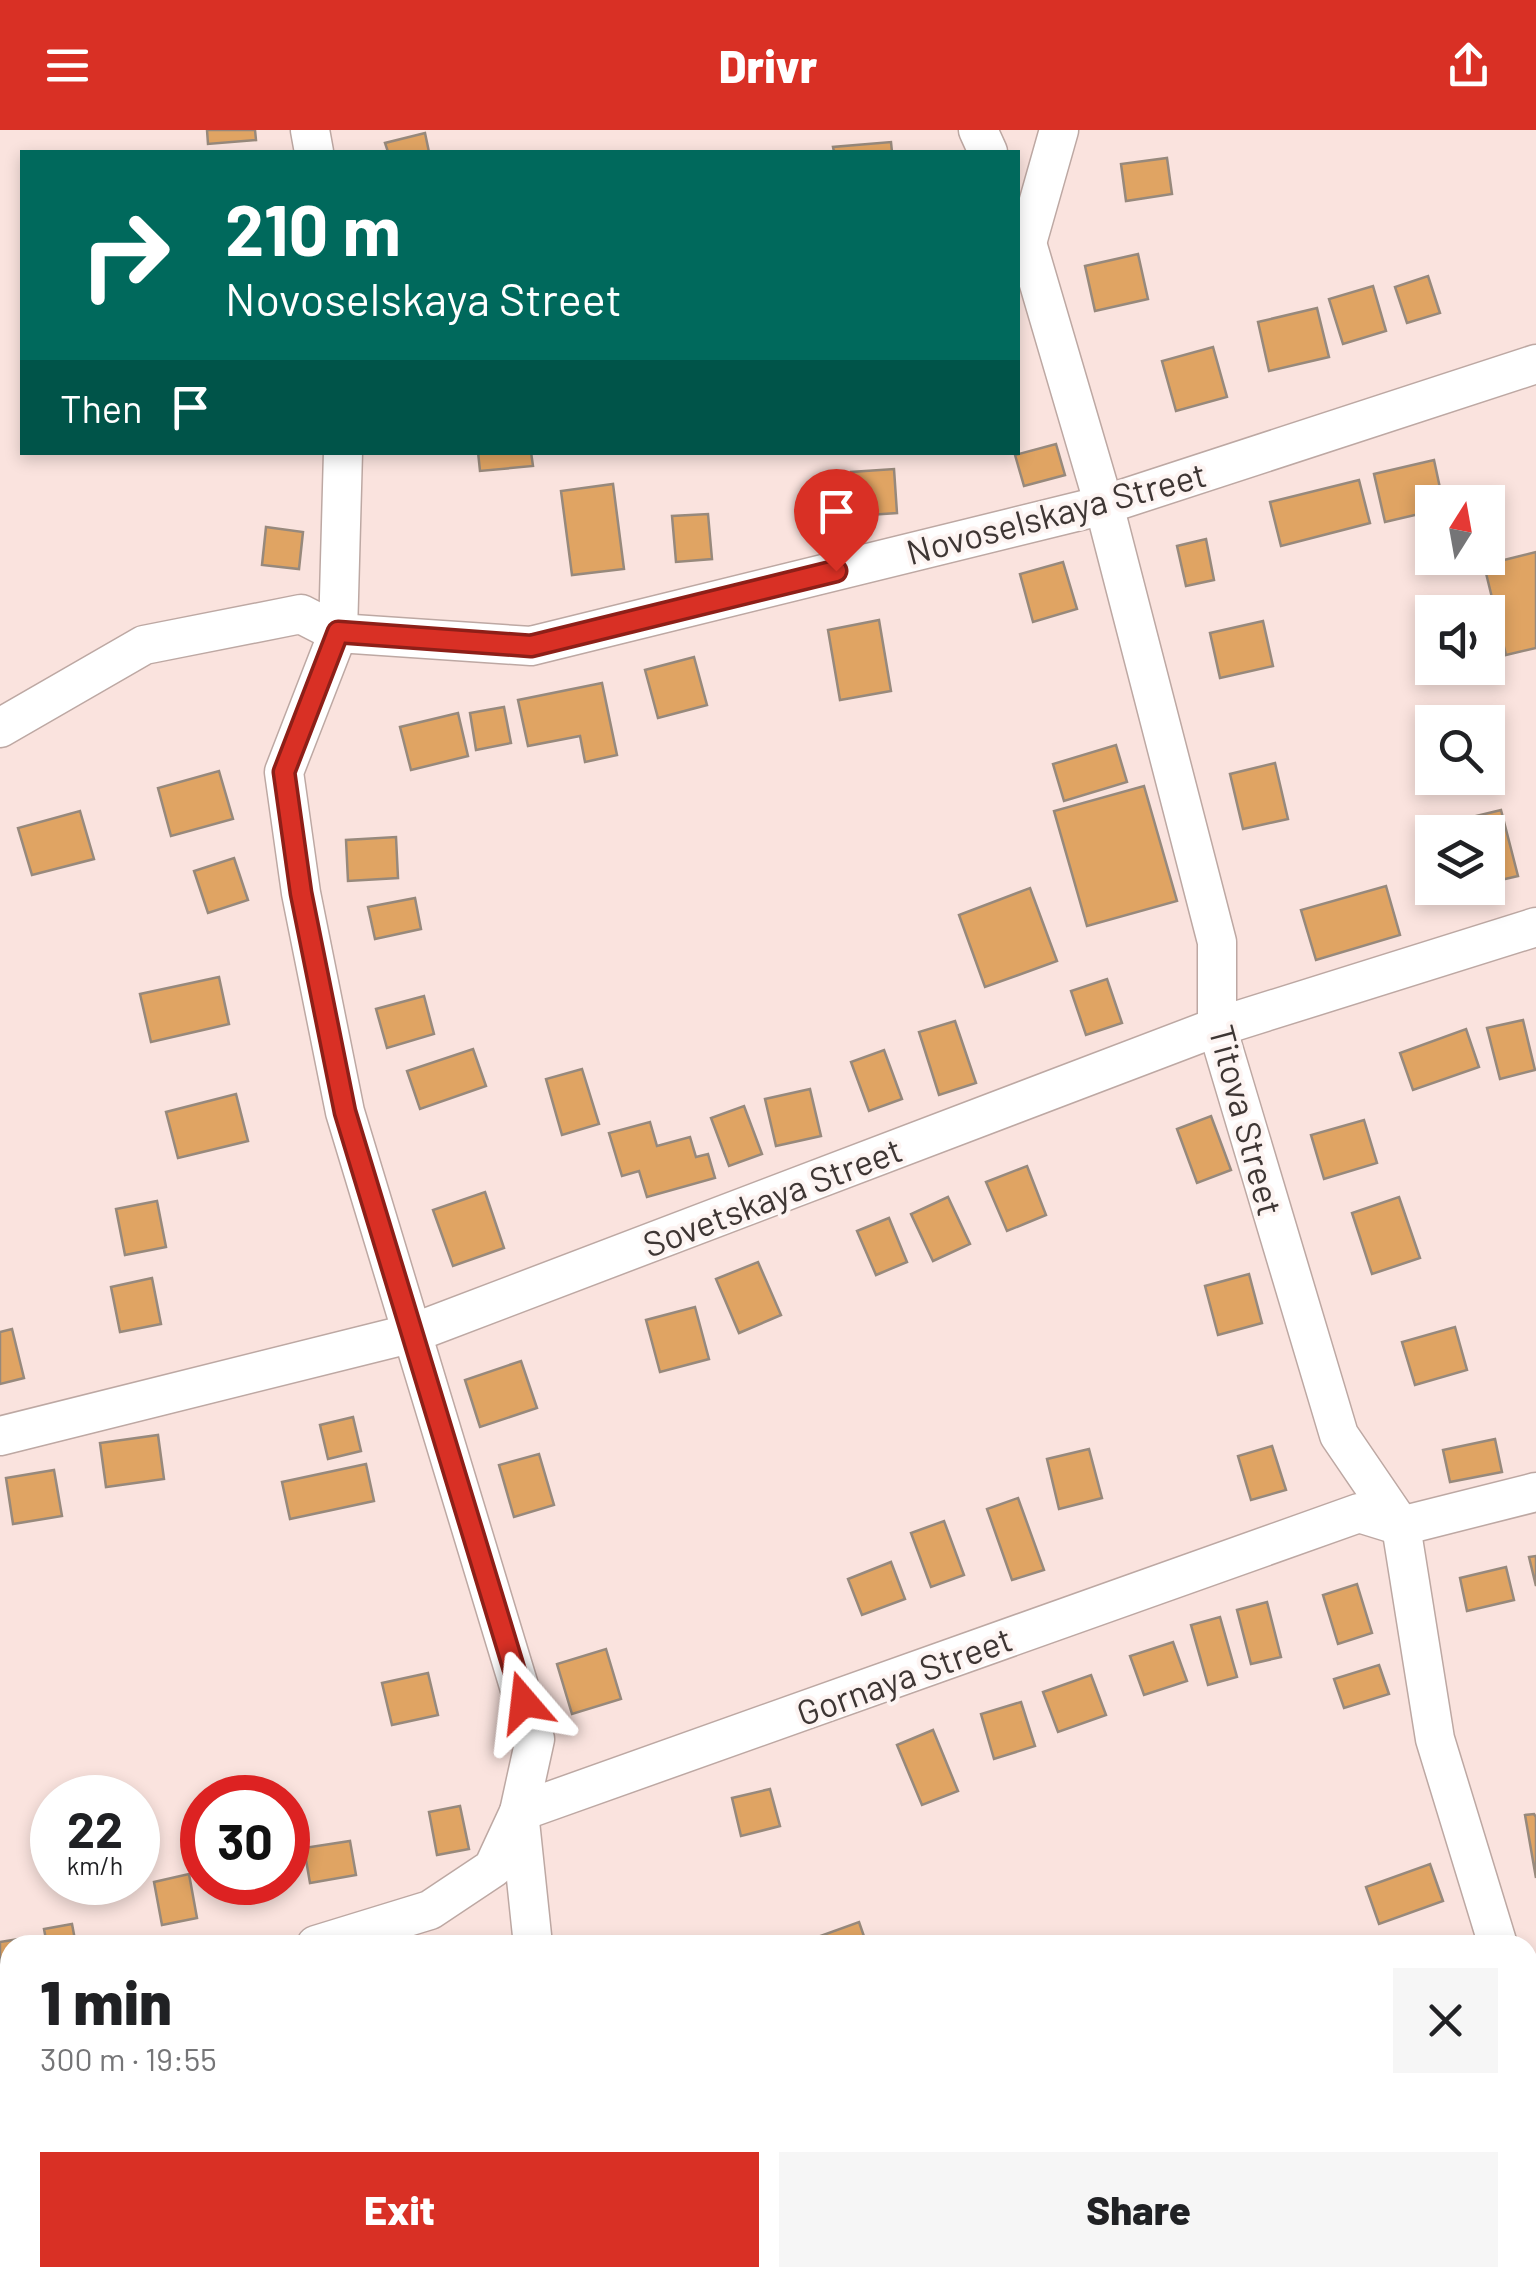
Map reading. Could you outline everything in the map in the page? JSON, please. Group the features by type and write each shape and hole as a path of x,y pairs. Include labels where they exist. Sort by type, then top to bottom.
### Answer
{"street":[{"path":"1022,233 1059,130"},
{"name":"Titova Street","path":"1022,233 1104,505 1217,942 1217,1028 1338,1435 1401,1526 1436,1739 1495,1935"},
{"name":"Novoselskaya Street","path":"0,728 144,645 301,614 338,632 531,646 1104,505 1536,364"},
{"path":"343,455 338,632 284,772 301,893 345,1112 536,1739 519,1812 493,1868 430,1910 349,1935"},
{"name":"Sovetskaya Street","path":"0,1436 412,1333 1217,1028 1536,927"},
{"name":"Gornaya Street","path":"519,1812 1359,1513 1401,1526 1536,1492"},
{"path":"519,1812 532,1935"}],"building":[{"path":"207,130 255,130 256,140 208,144"},
{"path":"425,133 429,150 387,150 385,143"},
{"path":"891,142 892,150 834,150 833,147"},
{"path":"1167,158 1172,194 1126,201 1121,164"},
{"path":"1138,254 1148,299 1095,311 1085,266"},
{"path":"1428,276 1440,313 1407,323 1395,287"},
{"path":"1373,286 1386,331 1343,344 1329,299"},
{"path":"1317,308 1329,357 1269,371 1258,322"},
{"path":"1213,347 1227,397 1176,411 1162,361"},
{"path":"1056,444 1065,475 1024,486 1015,455"},
{"path":"478,455 531,455 533,466 480,471"},
{"path":"1434,460 1439,485 1415,485 1415,515 1385,522 1374,474"},
{"path":"894,469 897,513 854,516 851,472"},
{"path":"1359,480 1370,523 1281,546 1270,502"},
{"path":"613,484 624,569 572,575 561,491"},
{"path":"708,514 712,559 676,562 672,516"},
{"path":"266,527 303,532 299,569 262,565"},
{"path":"1206,539 1214,580 1186,586 1177,546"},
{"path":"1536,552 1536,648 1506,655 1505,595 1491,595 1486,575 1505,575 1505,560"},
{"path":"1063,562 1077,609 1033,622 1020,574"},
{"path":"879,620 891,691 840,700 828,630"},
{"path":"1263,621 1273,666 1220,678 1210,633"},
{"path":"694,657 707,705 658,718 645,670"},
{"path":"602,683 617,755 585,762 580,736 528,746 518,700"},
{"path":"504,707 511,743 476,750 470,713"},
{"path":"458,713 468,756 411,770 400,727"},
{"path":"1116,745 1127,782 1064,801 1053,764"},
{"path":"1275,763 1288,819 1243,829 1230,774"},
{"path":"219,771 233,819 171,836 158,788"},
{"path":"1144,786 1177,901 1087,926 1054,811"},
{"path":"80,811 94,859 32,875 18,828"},
{"path":"1505,826 1518,876 1505,879"},
{"path":"396,837 398,878 348,881 346,840"},
{"path":"234,858 248,900 208,913 194,871"},
{"path":"1386,886 1400,935 1316,960 1301,910"},
{"path":"1030,888 1057,961 985,987 959,915"},
{"path":"415,898 421,929 375,939 368,907"},
{"path":"219,977 229,1024 151,1042 140,994"},
{"path":"1107,979 1122,1023 1086,1035 1071,991"},
{"path":"424,996 434,1034 387,1048 376,1009"},
{"path":"1523,1020 1535,1070 1500,1079 1487,1028"},
{"path":"955,1021 976,1083 939,1095 919,1032"},
{"path":"1466,1029 1479,1067 1413,1090 1400,1053"},
{"path":"473,1049 486,1086 420,1109 407,1071"},
{"path":"884,1050 902,1099 869,1111 851,1062"},
{"path":"582,1069 599,1124 562,1135 546,1079"},
{"path":"810,1089 821,1136 776,1146 765,1099"},
{"path":"236,1094 248,1141 178,1158 166,1112"},
{"path":"744,1106 762,1154 729,1166 711,1118"},
{"path":"1211,1116 1231,1170 1197,1183 1177,1129"},
{"path":"1364,1120 1377,1163 1324,1179 1311,1135"},
{"path":"650,1122 657,1146 690,1137 696,1157 708,1154 715,1178 647,1197 639,1171 622,1176 609,1133"},
{"path":"1027,1166 1046,1215 1007,1231 986,1182"},
{"path":"485,1192 504,1248 453,1266 433,1210"},
{"path":"948,1197 970,1244 933,1261 911,1214"},
{"path":"1399,1197 1420,1258 1372,1274 1352,1213"},
{"path":"157,1201 166,1247 125,1255 116,1209"},
{"path":"889,1218 907,1262 876,1275 857,1231"},
{"path":"758,1262 781,1315 739,1333 716,1279"},
{"path":"1249,1274 1262,1323 1218,1335 1205,1286"},
{"path":"152,1278 161,1324 120,1332 111,1287"},
{"path":"695,1307 709,1359 660,1372 646,1320"},
{"path":"1455,1327 1467,1370 1415,1385 1402,1342"},
{"path":"12,1329 24,1378 0,1384 0,1332"},
{"path":"521,1361 537,1408 480,1427 465,1380"},
{"path":"353,1417 361,1451 328,1459 320,1425"},
{"path":"158,1435 164,1479 106,1487 100,1443"},
{"path":"1495,1439 1502,1472 1450,1482 1443,1450"},
{"path":"1272,1446 1286,1490 1251,1500 1238,1456"},
{"path":"1089,1449 1102,1498 1059,1509 1047,1459"},
{"path":"539,1454 554,1505 514,1517 499,1465"},
{"path":"366,1464 374,1501 290,1519 282,1482"},
{"path":"54,1470 62,1516 13,1524 6,1478"},
{"path":"1018,1498 1044,1570 1012,1580 987,1509"},
{"path":"944,1521 964,1575 931,1587 911,1533"},
{"path":"1536,1556 1536,1586 1529,1557"},
{"path":"891,1562 905,1599 862,1615 848,1579"},
{"path":"1506,1567 1514,1600 1467,1611 1460,1578"},
{"path":"1357,1584 1372,1633 1338,1644 1323,1595"},
{"path":"1267,1602 1281,1657 1251,1664 1237,1610"},
{"path":"1220,1617 1237,1677 1208,1685 1191,1625"},
{"path":"1173,1642 1187,1681 1144,1695 1130,1656"},
{"path":"606,1649 621,1699 572,1714 557,1664"},
{"path":"1379,1665 1389,1694 1344,1708 1334,1679"},
{"path":"428,1673 438,1715 392,1725 382,1683"},
{"path":"1091,1675 1106,1715 1058,1732 1043,1692"},
{"path":"1021,1702 1035,1746 994,1759 981,1714"},
{"path":"933,1730 958,1791 922,1805 897,1745"},
{"path":"770,1789 780,1826 741,1836 732,1798"},
{"path":"460,1806 469,1849 437,1855 429,1812"},
{"path":"1525,1815 1536,1817 1536,1878"},
{"path":"350,1841 356,1875 310,1883 310,1847"},
{"path":"1430,1864 1443,1901 1379,1924 1366,1887"},
{"path":"180,1876 180,1905 195,1905 197,1918 162,1925 160,1881"},
{"path":"859,1922 864,1935 823,1935"},
{"path":"72,1924 74,1935 45,1935 44,1929"}],"route":[{"path":"524,1702 345,1112 301,893 284,772 338,632 531,646 836,571"}]}
